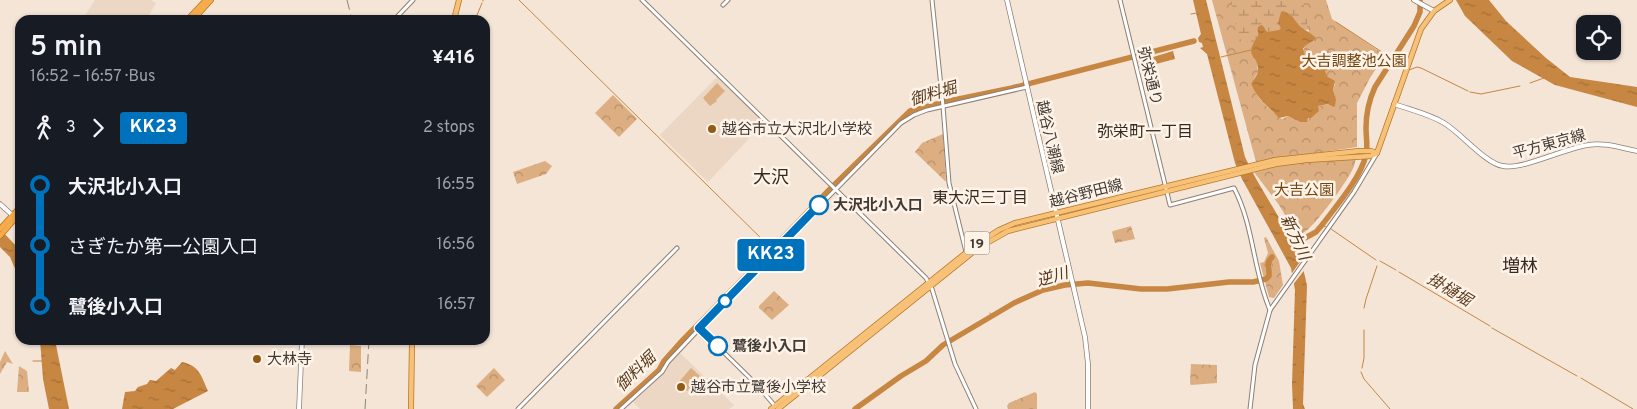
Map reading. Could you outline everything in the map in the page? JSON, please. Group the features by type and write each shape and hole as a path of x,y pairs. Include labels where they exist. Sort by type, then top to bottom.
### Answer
{"highway":[{"path":"192,15 206,0"},
{"path":"198,15 211,0"},
{"path":"0,229 14,219"},
{"path":"0,236 14,219"}],"main road":[{"path":"455,15 459,0"},
{"name":"越谷八潮線","path":"1007,0 1085,337 1088,364 1088,409"},
{"path":"1414,0 1418,4 1434,11"},
{"path":"1377,153 1417,36 1424,23 1434,11 1450,0"},
{"name":"平方東京線","path":"1394,104 1445,124 1490,160 1502,166 1515,166 1586,145 1608,145 1637,151"},
{"name":"越谷野田線","path":"930,284 966,252 1006,227 1257,167 1377,153"},
{"path":"0,204 14,219"},
{"name":"越谷野田線","path":"775,408 930,284 993,238 1016,228 1057,215"},
{"path":"300,409 302,345"},
{"path":"411,409 412,345"}],"street":[{"path":"399,15 414,0"},
{"path":"642,0 930,284 955,364 976,409"},
{"path":"723,5 728,0"},
{"path":"932,0 949,183 966,252"},
{"name":"弥栄通り","path":"1120,0 1166,189"},
{"path":"621,409 662,372 668,362 699,328 834,188 901,123 920,112 943,103 1026,84"},
{"path":"1250,409 1255,365 1270,310 1359,184 1377,153"},
{"path":"1166,189 1170,205 1234,188 1243,205 1270,310"},
{"path":"518,409 677,248"},
{"path":"699,328 759,387 775,408"}],"shaded area":[{"path":"95,0 151,0 156,3 149,15 85,15"},
{"name":"越谷市立大沢北小学校","path":"718,76 764,123 708,182 660,135"},
{"name":"越谷市立鷺後小学校","path":"680,353 734,405 729,409 640,409 632,401"}],"green space":[{"name":"大吉調整池公園","path":"1212,0 1326,0 1332,19 1385,55 1357,103 1357,147 1256,162","holes":["1303,29 1309,30 1303,52 1308,57 1330,64 1325,71 1335,84 1333,90 1336,99 1329,104 1318,106 1306,122 1300,122 1288,116 1282,119 1264,104 1253,89 1251,84 1258,72 1257,62 1254,59"]},
{"path":"1232,0 1299,0 1303,2 1304,8 1308,13 1307,29 1303,28 1289,14 1281,12 1280,30 1267,32 1264,29 1252,44 1239,39 1235,23 1237,17 1231,3"},
{"path":"717,83 725,91 710,106 703,98"},
{"path":"613,95 637,119 619,137 595,113"},
{"path":"943,134 946,181 915,152 922,143"},
{"name":"大吉公園","path":"1356,158 1351,172 1339,191 1323,213 1303,233 1296,233 1279,205 1254,172 1288,164"},
{"path":"545,161 552,166 546,174 517,184 513,172"},
{"path":"1131,226 1135,239 1115,243 1112,232"},
{"path":"1266,237 1279,261 1283,285 1274,298 1269,297 1260,263 1264,262 1268,253 1264,238"},
{"path":"774,291 789,305 772,320 759,306"},
{"path":"350,345 361,346 361,372 349,371"},
{"path":"5,351 13,364 7,362 0,374 0,362"},
{"path":"1191,364 1217,365 1217,383 1191,385"},
{"path":"19,366 27,371 29,392 17,392"},
{"path":"494,368 505,380 487,397 476,386"},
{"path":"691,368 700,376 687,391 678,383"},
{"path":"1035,392 1037,394 1037,409 1008,409 1009,403"}],"water":[{"path":"1193,0 1206,0 1245,157 1289,236 1303,269 1307,286 1303,404 1305,409 1293,409 1295,290 1291,268 1235,163 1207,54 1200,48 1203,47 1198,38 1201,34"},
{"path":"1456,0 1489,0 1506,21 1546,58 1570,77 1637,87 1637,107 1555,85 1512,61 1465,16"},
{"path":"1283,11 1316,38 1304,47 1305,55 1314,56 1322,63 1332,65 1332,68 1325,71 1328,77 1335,81 1333,90 1336,99 1335,106 1328,104 1318,106 1319,111 1311,118 1308,118 1307,122 1300,122 1288,116 1279,118 1260,98 1251,84 1258,72 1258,65 1252,56 1251,48 1258,36 1258,27 1263,26 1267,32 1279,30 1281,28 1278,23"},
{"path":"1173,51 1175,59 1152,65 1150,58"},
{"path":"0,229 15,245 15,268 10,257 0,247"},
{"path":"40,345 56,345 69,409 49,409 43,379"},
{"path":"182,362 196,369 208,391 173,409 122,409 125,392 135,391 150,380 156,381 171,368 175,370"}],"pier":[{"path":"1302,259 1306,268 1292,286 1290,276"}],"waterway":[{"path":"519,0 772,249"},
{"name":"逆川","path":"1303,239 1316,232 1322,225 1359,173 1367,152 1366,128 1371,97 1375,87 1414,26 1420,12 1420,0"},
{"path":"477,15 482,3"},
{"path":"1191,14 1197,13"},
{"path":"1336,22 1385,54"},
{"name":"御料堀","path":"616,409 659,370 664,361 680,343 831,188 910,111 1012,88 1194,41"},
{"path":"1221,57 1251,50"},
{"path":"1409,70 1417,67 1421,68 1468,91"},
{"path":"1530,83 1544,78"},
{"path":"1470,92 1481,94 1520,86"},
{"name":"逆川","path":"1322,225 1326,227"},
{"name":"掛樋堀","path":"1331,229 1376,260"},
{"name":"逆川","path":"855,409 901,376 926,361 943,345 1014,303 1043,290 1065,285 1088,283 1141,289 1167,289 1229,282 1253,282 1266,279 1269,276 1268,264 1272,257"},
{"name":"掛樋堀","path":"1380,261 1396,270"},
{"path":"1364,308 1377,266"},
{"name":"掛樋堀","path":"1399,272 1490,326"},
{"name":"逆川","path":"990,313 992,317"},
{"name":"掛樋堀","path":"1492,328 1577,376"},
{"path":"1362,368 1364,330"},
{"path":"33,361 42,361"},
{"path":"1361,372 1364,379 1390,409"},
{"name":"掛樋堀","path":"1581,378 1633,409"}],"railway":[{"path":"347,0 351,15"},
{"path":"365,409 369,345"}],"bus line":[{"name":"KK23","path":"718,346 699,328 819,205"}],"place":[{"name":"越谷市立大沢北小学校","path":"712,129"},
{"name":"大沢北小入口","path":"819,205"},
{"name":"鷺後小入口","path":"718,346"},
{"name":"大林寺","path":"257,359"},
{"name":"越谷市立鷺後小学校","path":"681,387"}],"district":[{"name":"弥栄町一丁目","path":"1145,131"},
{"name":"大沢","path":"771,177"},
{"name":"東大沢三丁目","path":"980,197"},
{"name":"増林","path":"1520,266"}],"water label":[{"name":"新方川","path":"1296,237"}]}
